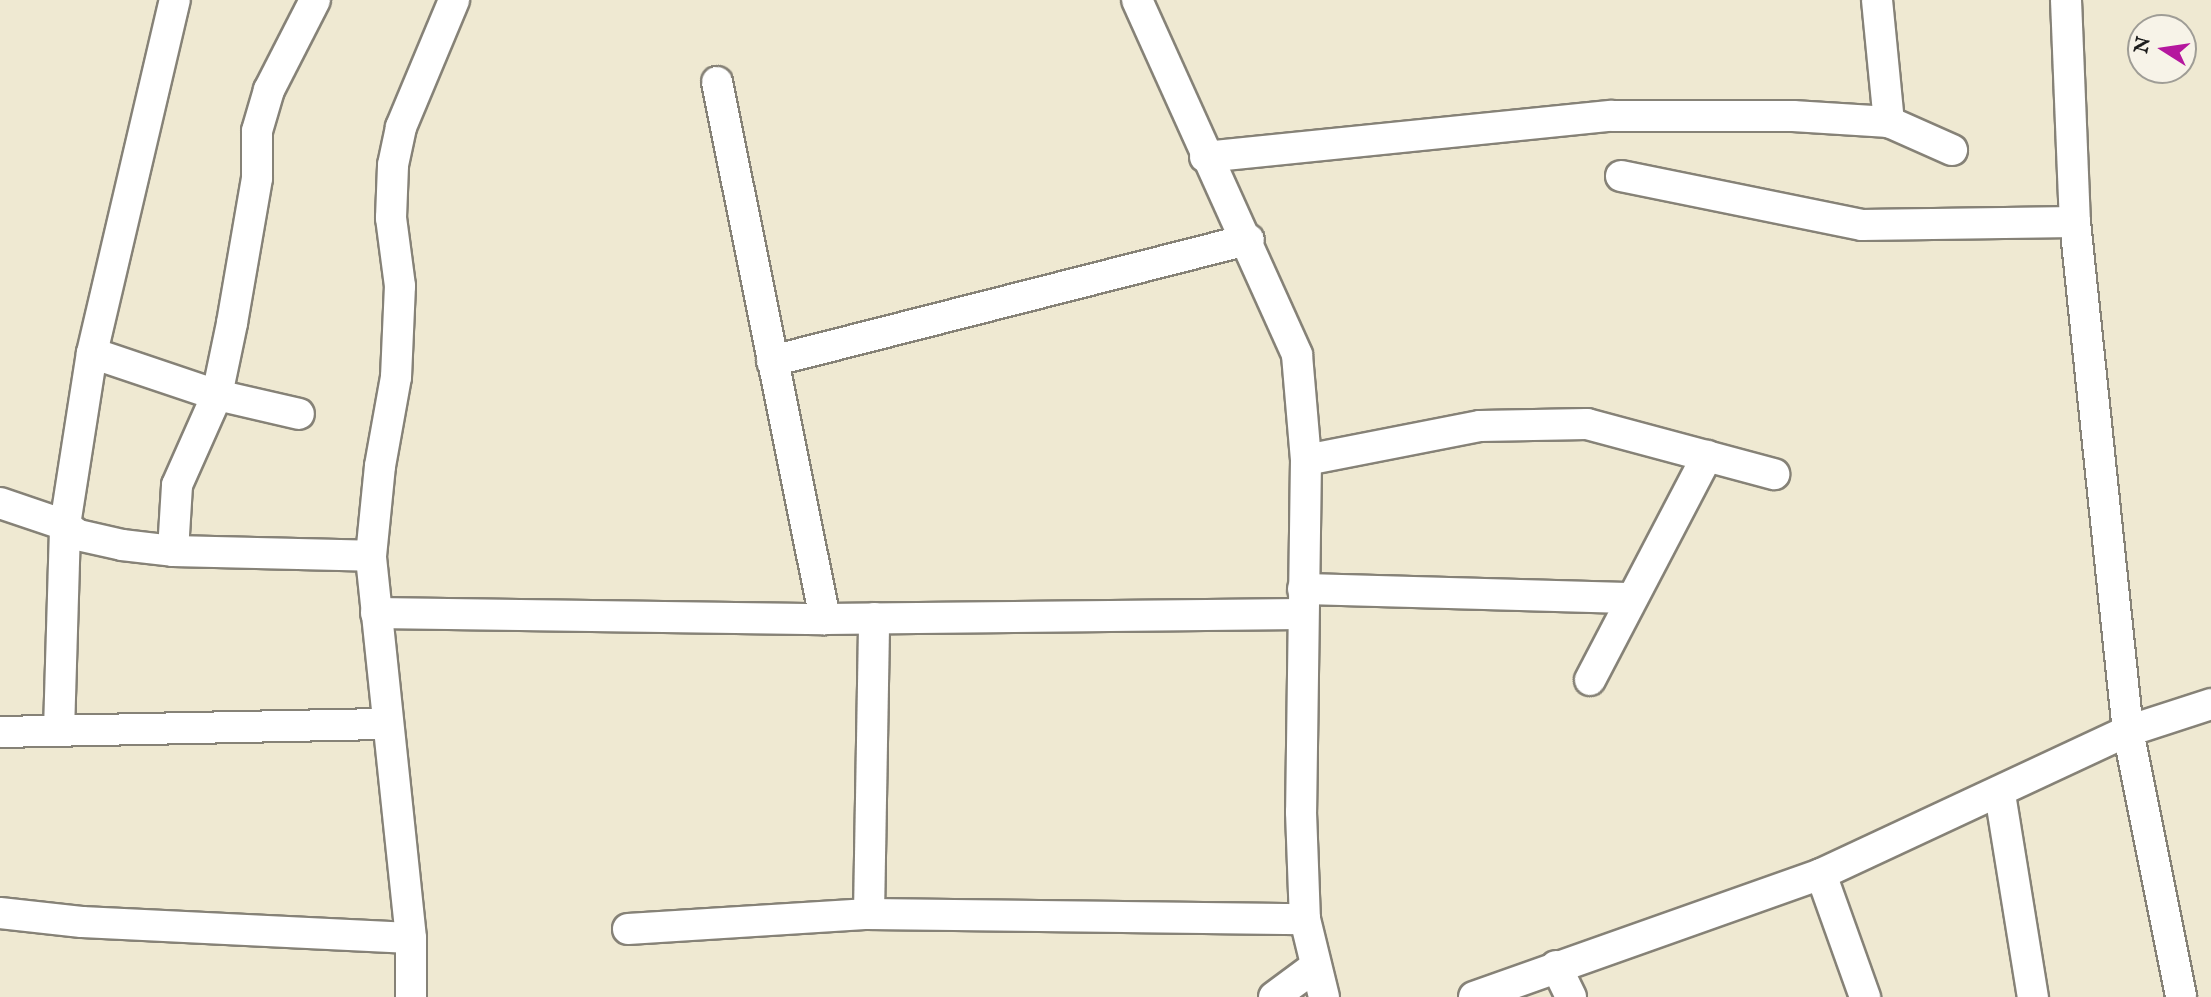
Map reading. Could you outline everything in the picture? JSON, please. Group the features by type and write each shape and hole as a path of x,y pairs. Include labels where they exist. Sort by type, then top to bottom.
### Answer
{"street":[{"path":"59,731 65,525 92,353 175,0"},
{"path":"173,551 177,485 217,395 257,178 257,131 269,90 314,0"},
{"path":"411,997 411,938 386,724 371,556 380,466 396,377 400,286 391,218 393,165 401,127 454,0"},
{"path":"1137,0 1205,157 1249,239 1297,355 1306,460 1302,602 1306,919 1324,997"},
{"path":"1877,0 1889,122"},
{"path":"2066,0 2075,222 2129,731 2181,997"},
{"path":"717,82 825,620"},
{"path":"1205,157 1612,116 1793,116 1889,122 1951,150"},
{"path":"1621,176 1862,225 2075,222"},
{"path":"772,361 1249,239"},
{"path":"92,353 217,395 299,414"},
{"path":"1306,460 1512,422 1587,424 1774,474"},
{"path":"1590,680 1630,598 1707,456"},
{"path":"0,503 65,525 78,536 97,541 173,551 371,556"},
{"path":"376,613 825,620 1302,602 1630,598"},
{"path":"869,914 874,618"},
{"path":"1474,997 1821,874 2000,794 2129,731 2211,704"},
{"path":"0,732 386,724"},
{"path":"2000,794 2033,997"},
{"path":"1821,874 1865,997"},
{"path":"0,913 82,922 411,938"},
{"path":"628,929 869,914 1306,919"},
{"path":"1274,997 1316,966"},
{"path":"1556,966 1571,997"}]}
